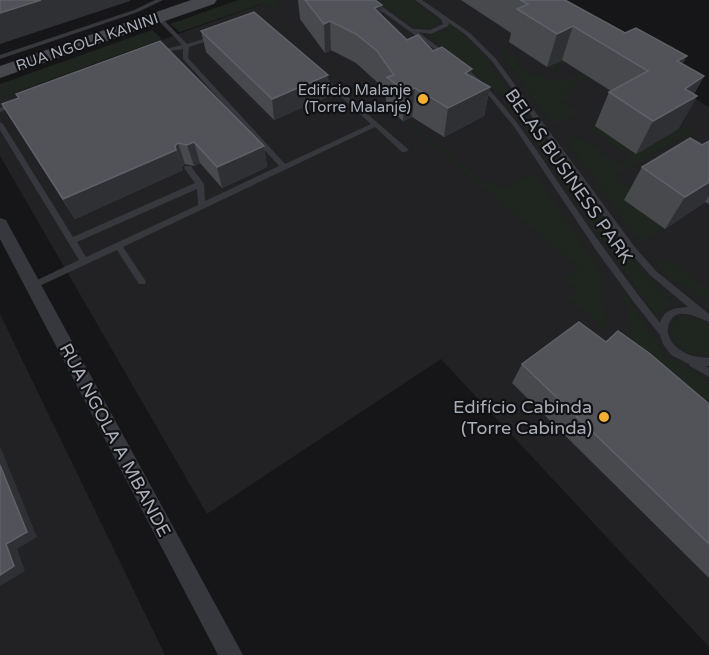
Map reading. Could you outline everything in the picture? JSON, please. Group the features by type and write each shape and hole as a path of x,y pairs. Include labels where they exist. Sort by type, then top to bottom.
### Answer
{"main road":[{"name":"RUA NGOLA KANINI","path":"0,72 158,9 208,0"}],"street":[{"name":"RUA NGOLA A MBANDE","path":"0,224 231,655"}],"lane":[{"name":"BELAS BUSINESS PARK","path":"418,0 468,34 494,60 631,248 653,273 706,316"},
{"path":"372,2 450,57"},
{"path":"0,57 136,11 158,9 182,46 185,58 285,168"},
{"path":"410,28 423,32 437,31 446,25 444,17"},
{"path":"155,53 226,32"},
{"name":"BELAS BUSINESS PARK","path":"458,64 484,85 509,113 605,257 662,332 670,348 709,373"},
{"path":"309,65 405,150"},
{"path":"0,110 22,102"},
{"path":"0,124 84,261"},
{"path":"32,286 376,124"},
{"path":"188,168 200,184 202,206"},
{"path":"72,242 200,184"},
{"path":"118,245 142,282"},
{"name":"BELAS BUSINESS PARK","path":"662,332 663,322 673,313 690,311 706,316"},
{"path":"688,360 709,362"}],"shaded area":[{"path":"238,0 281,0 274,3 278,7 271,9 264,3 180,32 170,24"},
{"path":"273,0 530,0 709,107 709,647 441,359 207,514 0,156 0,98"},
{"path":"379,0 412,0 439,19 439,24 432,28 416,26 399,17"},
{"path":"449,24 467,38 484,56 622,250 674,304 655,314 503,96 427,35 447,30"},
{"path":"152,30 162,39 0,98 0,84"},
{"path":"498,47 517,60 516,64 533,76 535,71 544,77 561,80 576,76 602,62 587,53 552,71 547,67 581,50 622,61 564,91 572,97 563,102 575,111 581,109 585,111 555,124 550,122"},
{"path":"406,120 485,184 492,181 501,189 534,172 598,266 606,331 568,297 577,290 563,279 579,268 403,121"},
{"path":"685,125 693,130 614,177 628,187 645,176 625,200 665,229 647,239 639,239 635,237 567,141 577,135 618,164 630,157 590,128 595,126 636,154"},
{"path":"660,260 674,263 709,290 709,301 661,273 657,263"},
{"path":"613,279 665,354 697,373 709,384 709,411 634,348 627,306"},
{"path":"0,314 165,655 0,655"},
{"path":"681,317 696,317 709,324 709,355 690,353 675,342 670,330 675,320"}],"building":[{"path":"0,0 41,0 0,13"},
{"path":"305,0 375,0 382,5 374,8 407,40 418,35 433,51 442,47 472,69 465,73 490,87 448,108 415,88 405,92 387,77 394,75 377,51 356,34 330,21 324,24"},
{"path":"520,0 565,0 625,33 636,28 687,56 677,61 704,76 685,89 697,96 653,121 609,92 648,71 573,26 557,34 517,9 528,4"},
{"path":"254,12 328,75 272,99 201,31"},
{"path":"160,41 264,146 217,167 194,142 187,145 178,143 175,146 176,150 63,199 2,104 19,98 16,94"},
{"path":"690,138 702,145 709,141 709,182 685,197 642,167"},
{"path":"579,322 606,342 618,331 649,353 709,404 709,544 522,364"},
{"path":"0,465 27,532 6,544 14,566 0,575"}],"place":[{"name":"Edifício Malanje (Torre Malanje)","path":"423,99"},
{"name":"Edifício Cabinda (Torre Cabinda)","path":"604,417"}]}
